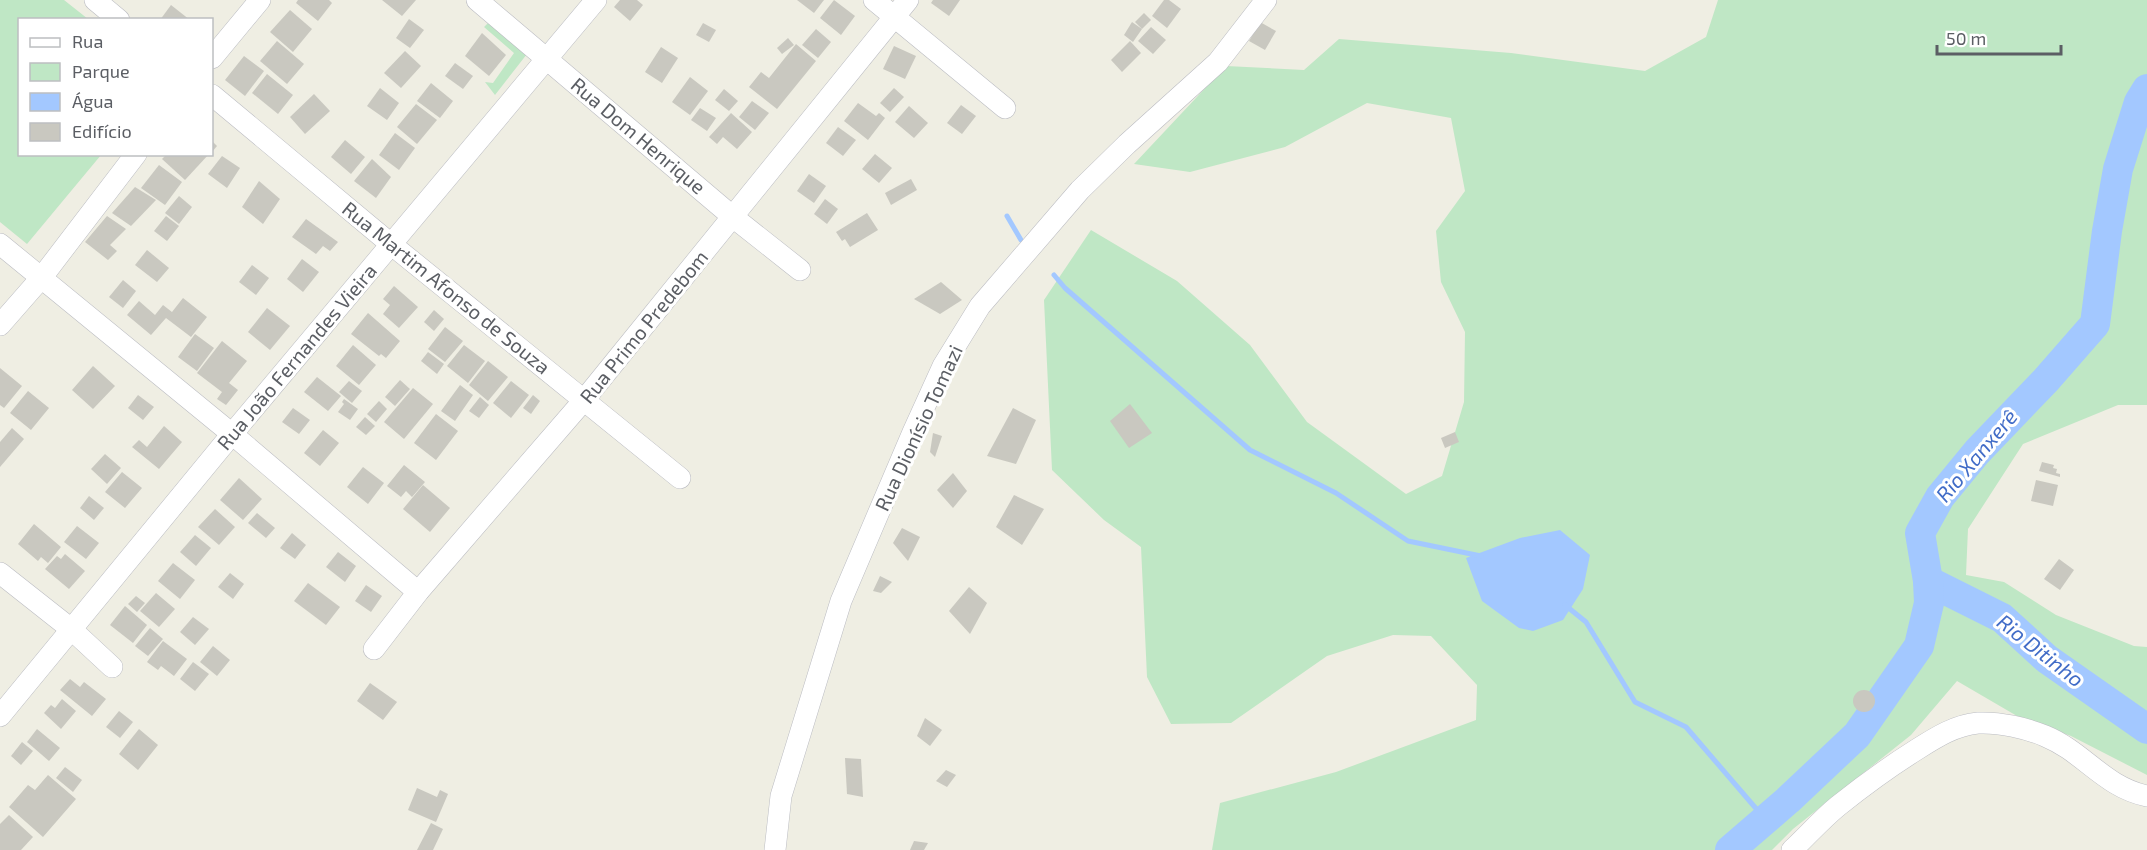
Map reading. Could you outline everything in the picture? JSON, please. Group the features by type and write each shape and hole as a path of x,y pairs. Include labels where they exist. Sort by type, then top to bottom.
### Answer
{"street":[{"path":"95,0 117,18"},
{"path":"213,57 260,0"},
{"name":"Rua Dom Henrique","path":"477,0 733,217 800,270"},
{"name":"Rua João Fernandes Vieira","path":"0,716 232,434 596,0"},
{"path":"874,0 1005,108"},
{"name":"Rua Primo Predebom","path":"374,649 418,592 584,400 908,0"},
{"name":"Rua Dionísio Tomazi","path":"775,850 781,796 841,601 943,366 980,306 1080,190 1218,62 1264,1"},
{"name":"Rua Martim Afonso de Souza","path":"213,96 392,245 680,478"},
{"path":"0,325 42,277 134,156"},
{"path":"0,244 232,434 418,592"},
{"path":"0,573 71,629 112,667"},
{"path":"1792,850 1836,807 1887,768 1948,730 1978,723 2012,726 2047,737 2076,754 2108,780 2147,796"}],"green space":[{"path":"0,0 64,0 87,18 18,18 18,156 100,156 27,244 0,222"},
{"path":"1718,0 2147,0 2147,405 2118,405 2023,444 1968,529 1966,575 2004,582 2056,615 2134,646 2147,647 2147,775 2071,736 2017,716 1957,681 1911,735 1793,829 1772,850 1212,850 1220,803 1336,772 1476,720 1477,685 1431,636 1393,635 1327,656 1231,723 1171,724 1147,677 1141,547 1104,520 1052,470 1044,300 1091,230 1177,281 1250,345 1307,422 1406,494 1442,476 1464,402 1465,332 1441,282 1436,231 1465,191 1451,118 1367,103 1285,147 1190,172 1134,164 1226,66 1304,70 1339,39 1511,53 1645,71 1706,37"},
{"path":"489,22 527,54 495,95 485,82 493,83 514,53 484,27"}],"water":[{"path":"1560,530 1590,555 1583,589 1563,620 1533,631 1519,628 1482,601 1466,558 1520,538"}],"building":[{"path":"298,0 329,0 332,3 318,21 296,3"},
{"path":"382,0 416,0 402,16"},
{"path":"620,0 637,0 643,5 630,21 614,7"},
{"path":"797,0 824,0 814,13"},
{"path":"834,0 855,16 841,35 820,18"},
{"path":"933,0 960,0 949,16 931,3"},
{"path":"1164,0 1169,0 1181,9 1167,28 1152,16"},
{"path":"171,5 187,18 161,18"},
{"path":"290,10 312,29 293,52 270,32"},
{"path":"1144,13 1151,20 1142,29 1135,22"},
{"path":"409,19 424,30 410,48 396,38"},
{"path":"1132,22 1142,29 1133,42 1124,35"},
{"path":"1260,22 1276,31 1265,50 1249,41"},
{"path":"703,23 716,30 709,42 696,35"},
{"path":"1151,27 1166,40 1153,54 1138,41"},
{"path":"816,29 831,42 818,58 802,45"},
{"path":"482,33 506,55 489,76 465,56"},
{"path":"788,38 794,45 782,54 777,48"},
{"path":"277,41 304,64 287,84 260,61"},
{"path":"1130,41 1141,53 1122,72 1111,60"},
{"path":"796,44 816,61 777,109 749,87 761,72 769,78"},
{"path":"894,46 916,56 905,79 883,69"},
{"path":"661,47 678,58 662,83 645,72"},
{"path":"405,51 421,66 401,88 384,73"},
{"path":"244,56 264,71 245,96 225,80"},
{"path":"455,63 473,76 463,89 445,76"},
{"path":"267,74 293,95 278,114 252,93"},
{"path":"690,77 708,91 690,115 672,102"},
{"path":"431,83 453,101 440,118 417,101"},
{"path":"380,88 399,103 387,120 367,106"},
{"path":"894,88 904,97 890,112 880,103"},
{"path":"724,89 738,101 729,111 715,100"},
{"path":"314,94 330,111 305,134 290,117"},
{"path":"752,101 769,113 755,130 739,117"},
{"path":"858,103 876,116 879,113 885,118 868,140 844,121"},
{"path":"416,104 437,120 417,144 397,127"},
{"path":"961,105 976,116 962,134 947,123"},
{"path":"909,106 928,123 914,138 895,122"},
{"path":"700,108 716,118 707,131 691,120"},
{"path":"731,113 752,132 737,149 723,137 717,144 709,137"},
{"path":"838,127 856,140 843,156 826,143"},
{"path":"395,133 415,148 399,170 379,155"},
{"path":"345,140 365,157 351,174 331,157"},
{"path":"875,154 892,168 879,183 862,169"},
{"path":"165,156 207,156 185,180 162,159"},
{"path":"222,156 240,168 227,188 208,174"},
{"path":"372,159 391,177 376,198 354,181"},
{"path":"159,165 182,182 165,205 141,188"},
{"path":"809,174 826,186 814,203 797,191"},
{"path":"911,179 917,190 891,205 885,193"},
{"path":"259,181 280,199 263,224 242,207"},
{"path":"135,187 156,200 131,226 112,213"},
{"path":"179,196 192,207 179,224 165,213"},
{"path":"825,199 838,209 827,224 814,214"},
{"path":"867,213 878,230 850,247 845,239 842,241 836,232"},
{"path":"107,216 126,229 110,245 117,251 108,260 85,242"},
{"path":"166,216 179,226 167,241 154,231"},
{"path":"306,219 338,242 330,251 323,246 316,254 292,237"},
{"path":"147,250 169,268 157,282 135,265"},
{"path":"302,259 319,272 303,292 287,279"},
{"path":"252,265 269,278 256,295 239,282"},
{"path":"123,280 136,291 123,308 109,297"},
{"path":"941,282 962,300 940,314 914,299"},
{"path":"394,286 418,307 399,328 383,314 390,305 383,299"},
{"path":"183,298 207,317 191,337 166,318 151,335 127,315 139,301 155,315 163,305 172,312"},
{"path":"267,308 290,326 270,350 248,332"},
{"path":"434,310 444,319 434,331 424,322"},
{"path":"368,313 400,341 386,358 381,354 379,356 351,334"},
{"path":"445,327 463,341 445,362 428,349"},
{"path":"195,334 214,348 197,371 178,357"},
{"path":"222,341 247,361 229,383 238,390 226,405 217,399 222,392 197,373"},
{"path":"353,345 376,365 359,385 336,366"},
{"path":"464,345 485,361 468,383 447,366"},
{"path":"428,352 444,364 437,374 421,361"},
{"path":"488,361 508,377 488,401 469,385"},
{"path":"93,366 115,386 93,409 72,390"},
{"path":"0,368 22,386 4,408 0,405"},
{"path":"317,377 341,396 328,411 304,392"},
{"path":"400,380 410,389 395,406 385,397"},
{"path":"349,381 362,391 352,403 339,392"},
{"path":"511,381 529,395 511,418 493,403"},
{"path":"460,385 473,395 455,421 441,411"},
{"path":"413,388 433,404 404,439 384,422"},
{"path":"28,391 49,408 31,430 10,413"},
{"path":"138,395 154,407 143,420 128,408"},
{"path":"533,395 540,401 531,414 523,408"},
{"path":"480,397 489,405 479,418 469,411"},
{"path":"344,399 358,409 350,420 338,412 344,404 342,402"},
{"path":"379,401 387,409 376,422 367,414"},
{"path":"1130,404 1152,433 1129,448 1110,421"},
{"path":"293,408 310,420 299,434 282,422"},
{"path":"1013,408 1036,420 1016,464 987,456"},
{"path":"436,414 458,431 436,460 414,443"},
{"path":"365,417 375,426 366,435 356,427"},
{"path":"164,426 182,442 159,469 132,447 139,440 147,447"},
{"path":"12,428 24,439 0,467 0,442"},
{"path":"323,430 339,443 320,466 304,453"},
{"path":"1455,432 1459,442 1445,448 1441,438"},
{"path":"933,433 942,436 935,457 930,452"},
{"path":"105,454 121,468 107,484 91,469"},
{"path":"2042,462 2054,465 2053,468 2057,469 2056,473 2060,474 2060,477 2039,471"},
{"path":"404,465 425,482 412,497 406,491 401,497 387,486"},
{"path":"363,467 384,483 368,504 347,487"},
{"path":"122,472 142,488 125,508 105,492"},
{"path":"953,473 967,491 953,508 937,490"},
{"path":"239,478 262,499 243,520 220,500"},
{"path":"2036,480 2058,485 2053,506 2031,501"},
{"path":"423,485 450,508 430,532 403,509"},
{"path":"1014,495 1044,509 1022,545 996,527"},
{"path":"89,496 104,508 94,520 80,508"},
{"path":"215,509 235,527 219,545 198,527"},
{"path":"257,513 275,528 266,538 248,523"},
{"path":"34,524 61,547 48,563 41,557 38,561 18,544"},
{"path":"77,526 99,543 86,559 64,542"},
{"path":"902,528 920,537 908,561 893,543"},
{"path":"292,533 306,545 295,559 280,548"},
{"path":"195,535 211,548 196,566 180,552"},
{"path":"338,552 356,566 345,582 326,567"},
{"path":"65,554 85,571 69,589 45,569 57,556 61,559"},
{"path":"2059,559 2074,570 2060,590 2044,579"},
{"path":"173,563 195,580 180,599 158,581"},
{"path":"230,573 244,584 233,599 218,587"},
{"path":"880,576 892,582 881,593 873,591"},
{"path":"308,583 340,607 326,625 294,601"},
{"path":"366,585 382,596 371,612 355,601"},
{"path":"969,587 987,603 970,634 949,611"},
{"path":"156,593 175,609 159,627 140,611"},
{"path":"136,596 145,603 137,612 128,604"},
{"path":"125,606 147,625 133,643 110,625"},
{"path":"193,617 209,629 195,645 180,632"},
{"path":"150,628 163,639 148,656 135,646"},
{"path":"163,641 187,659 174,676 161,666 158,670 147,662"},
{"path":"213,646 230,660 217,676 200,662"},
{"path":"193,662 209,674 195,691 180,679"},
{"path":"70,679 80,687 84,682 106,699 92,716 60,690"},
{"path":"370,683 397,702 383,720 357,701"},
{"path":"1864,690 1872,693 1875,701 1872,709 1864,712 1856,709 1853,701 1856,693"},
{"path":"62,699 76,711 61,729 44,713 51,705 55,708"},
{"path":"119,711 133,722 120,738 106,727"},
{"path":"925,718 942,730 930,746 917,736"},
{"path":"37,729 60,748 49,761 27,742"},
{"path":"139,729 158,745 138,770 119,754"},
{"path":"22,742 33,751 21,765 11,756"},
{"path":"845,758 861,759 863,797 847,794"},
{"path":"65,767 82,780 73,792 56,778"},
{"path":"946,770 956,775 947,787 936,781"},
{"path":"48,775 76,799 43,837 9,807 28,785 35,790"},
{"path":"417,788 437,797 440,790 448,794 436,822 408,810"},
{"path":"9,815 33,837 21,850 0,850 0,824"},
{"path":"431,823 443,829 433,850 417,850"},
{"path":"914,841 928,843 924,850 910,850"}],"waterway":[{"name":"Rio Xanxerê","path":"1730,850 1788,800 1857,735 1919,646 1929,603 1928,581 1920,533 1940,497 1977,452 2046,380 2095,324 2118,169 2139,102 2147,89"},
{"path":"1007,216 1021,240"},
{"path":"1054,275 1065,288 1250,450 1336,493 1408,541 1481,556"},
{"name":"Rio Ditinho","path":"1928,581 2002,618 2047,659 2147,729"},
{"path":"1565,605 1586,622 1635,702 1686,727 1765,819"}]}
